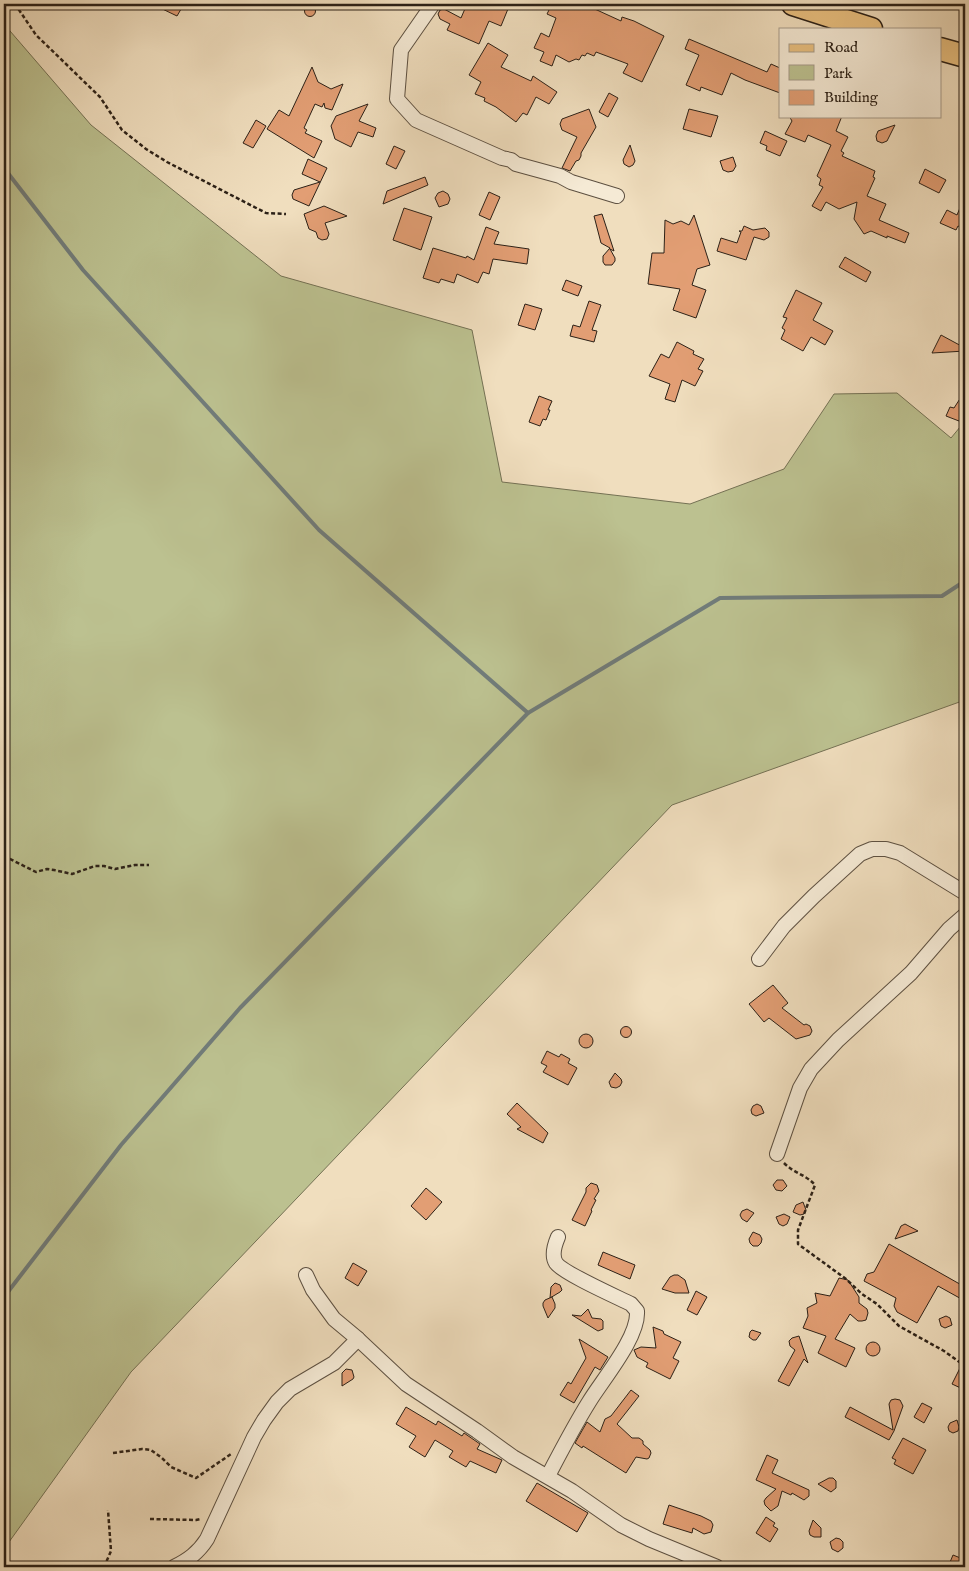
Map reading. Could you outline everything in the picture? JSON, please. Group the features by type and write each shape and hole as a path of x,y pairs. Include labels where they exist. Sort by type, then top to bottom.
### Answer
{"main road":[{"path":"793,4 868,28"},
{"path":"942,50 965,56"}],"street":[{"path":"433,4 401,50 397,99 416,120 502,158 511,160 516,164 560,176 571,182 617,196"},
{"path":"759,959 784,926 814,896 860,854 872,849 886,848 900,853 965,893"},
{"path":"776,1154 800,1088 811,1069 838,1040 911,973 949,929 965,915"},
{"path":"548,1476 588,1402 623,1350 638,1319 637,1310 631,1304 573,1275 556,1263 554,1248 558,1237"},
{"path":"306,1274 313,1290 334,1319 406,1384 513,1457 572,1491 621,1525 649,1539 717,1567"},
{"path":"174,1567 186,1562 199,1551 207,1539 254,1437 277,1402 290,1389 334,1363 358,1340"}],"path":[{"path":"15,4 36,35 100,97 122,130 146,149 167,162 266,213 286,214"},
{"path":"4,856 36,872 46,869 72,874 95,866 104,866 115,870 135,865 149,865"},
{"path":"776,1154 792,1171 809,1178 816,1185 798,1230 798,1244 877,1304 899,1326 944,1351 965,1366"},
{"path":"113,1453 142,1449 151,1450 172,1467 196,1478 254,1437"},
{"path":"104,1567 111,1551 108,1510"},
{"path":"150,1519 196,1520 220,1514"}],"green space":[{"path":"4,24 91,125 281,276 472,330 502,482 690,504 784,469 834,394 897,393 951,438 965,421 965,700 672,805 131,1372 4,1549"}],"building":[{"path":"152,4 184,4 177,16"},
{"path":"467,4 510,4 501,26 489,21 479,44 447,30 450,24 440,19 438,14 440,10 444,9 461,18"},
{"path":"552,4 572,4 584,9 586,5 621,21 622,17 634,21 664,36 642,82 623,73 628,64 596,52 594,56 587,53 585,56 582,55 579,60 576,59 569,62 556,55 552,66 540,61 544,52 534,48 541,33 549,37 556,18 547,14"},
{"path":"308,6 312,6 315,11 314,15 308,16 305,13 305,9"},
{"path":"689,39 767,72 771,64 779,68 779,93 731,73 722,95 701,87 700,91 686,85 699,55 685,49"},
{"path":"488,43 508,55 501,67 531,81 533,76 557,92 549,104 536,97 527,115 523,113 516,122 496,107 484,101 485,98 475,94 481,82 469,75"},
{"path":"312,67 318,82 331,89 343,84 332,110 325,108 324,103 322,107 315,104 304,128 307,130 305,133 322,141 314,158 267,129 279,110 289,116"},
{"path":"609,93 618,98 608,117 599,112"},
{"path":"368,104 359,121 376,128 373,137 358,132 351,147 335,139 331,126 336,116"},
{"path":"589,109 596,127 579,160 576,161 570,171 562,168 577,137 562,130 560,124 562,119"},
{"path":"689,109 718,116 711,137 683,129"},
{"path":"790,118 841,118 836,131 848,137 841,151 844,153 842,156 875,171 873,177 875,178 867,196 886,204 879,220 909,233 905,243 871,231 864,234 854,219 857,202 839,209 826,202 821,211 812,206 823,187 819,185 821,179 817,176 831,145 808,135 805,142 785,134 792,121"},
{"path":"256,120 266,126 253,148 243,143"},
{"path":"895,125 887,141 882,143 877,141 878,131"},
{"path":"765,131 787,141 780,156 766,150 767,146 760,143"},
{"path":"630,145 635,161 629,167 624,164 623,160"},
{"path":"394,146 405,151 396,169 386,164"},
{"path":"733,157 736,166 733,171 723,170 720,161"},
{"path":"308,159 327,168 309,206 293,199 292,195 294,190 320,182 302,174"},
{"path":"925,169 946,180 939,193 919,183"},
{"path":"425,177 428,185 383,204 387,191"},
{"path":"443,191 448,194 450,199 448,204 439,207 435,198 438,193"},
{"path":"489,192 500,197 490,220 479,215"},
{"path":"965,196 965,229 958,226 956,230 940,223 947,210 957,215"},
{"path":"324,206 347,216 325,223 329,234 327,239 322,240 318,238 316,232 309,229 304,214"},
{"path":"404,208 432,217 421,250 393,240"},
{"path":"602,214 614,251 610,249 615,258 612,265 605,265 603,262 603,256 610,248 601,243 594,216"},
{"path":"694,215 710,265 697,269 692,285 706,290 696,318 673,310 680,289 648,284 652,253 664,253 665,220 673,224 681,221 689,225"},
{"path":"744,226 753,230 765,228 769,232 769,237 764,240 754,237 746,260 717,251 721,238 737,243 741,232 739,231 742,231"},
{"path":"486,227 499,232 494,244 529,249 527,264 493,259 489,274 483,272 478,283 457,274 454,283 441,279 439,283 423,278 433,248 466,258 467,256 474,260"},
{"path":"845,257 871,272 866,282 839,267"},
{"path":"566,280 582,286 578,296 562,290"},
{"path":"796,290 822,303 813,320 833,331 825,345 811,337 803,351 781,339 785,330 782,328 787,318 783,317"},
{"path":"589,301 601,305 592,330 597,331 594,342 570,336 573,325 580,327"},
{"path":"525,304 542,309 535,330 518,325"},
{"path":"941,335 965,348 965,351 932,353"},
{"path":"677,342 694,351 693,354 704,359 698,369 703,371 695,386 682,380 675,402 665,399 670,384 649,376 661,354 669,358"},
{"path":"965,391 965,406 959,421 946,416 950,407 954,408"},
{"path":"539,396 552,401 546,420 543,419 540,426 529,422"},
{"path":"773,985 788,1003 782,1008 804,1025 810,1026 812,1031 810,1035 796,1039 769,1018 764,1022 749,1004"},
{"path":"626,1026 632,1032 626,1038 620,1032"},
{"path":"586,1034 591,1036 593,1041 591,1046 586,1048 581,1046 579,1041 581,1036"},
{"path":"547,1051 559,1057 561,1054 570,1059 568,1063 577,1068 568,1085 543,1072 547,1066 541,1063"},
{"path":"615,1073 622,1082 616,1088 611,1087 609,1082"},
{"path":"517,1103 548,1133 543,1143 517,1129 521,1127 507,1114"},
{"path":"757,1104 761,1106 764,1113 756,1116 752,1114 751,1110"},
{"path":"777,1180 783,1180 787,1186 782,1191 776,1190 773,1185"},
{"path":"591,1183 597,1185 599,1191 594,1199 596,1200 585,1226 572,1220 586,1192 586,1188"},
{"path":"426,1188 442,1202 426,1220 411,1206"},
{"path":"803,1202 806,1210 804,1214 800,1215 793,1212 796,1205"},
{"path":"747,1209 754,1213 747,1222 740,1215 742,1211"},
{"path":"784,1214 790,1217 787,1224 783,1226 779,1224 776,1217"},
{"path":"905,1224 918,1231 895,1239 901,1226"},
{"path":"753,1232 760,1235 762,1239 758,1246 753,1246 750,1243 749,1239"},
{"path":"889,1244 965,1287 965,1301 938,1286 917,1323 897,1312 894,1306 896,1298 864,1281 867,1274 874,1272"},
{"path":"603,1252 635,1265 630,1279 598,1265"},
{"path":"353,1263 367,1271 358,1286 345,1278"},
{"path":"678,1275 685,1280 689,1293 675,1293 662,1289 670,1277"},
{"path":"839,1278 848,1280 859,1297 859,1303 867,1309 868,1313 866,1320 862,1321 858,1321 850,1314 835,1339 855,1348 846,1367 818,1353 826,1336 803,1328 808,1316 807,1308 817,1303 815,1293 830,1296"},
{"path":"555,1283 560,1285 562,1290 550,1298 551,1287"},
{"path":"696,1291 707,1297 697,1315 687,1310"},
{"path":"552,1297 555,1308 548,1318 543,1303"},
{"path":"588,1309 592,1318 603,1321 603,1329 598,1331 572,1315 581,1316"},
{"path":"946,1316 950,1318 952,1325 945,1328 941,1326 939,1319"},
{"path":"653,1327 681,1342 673,1358 679,1361 670,1379 646,1367 648,1363 637,1357 634,1350 641,1347 656,1348"},
{"path":"752,1330 761,1333 756,1340 749,1337"},
{"path":"799,1336 808,1363 804,1359 789,1386 778,1381 795,1350 790,1346 789,1341"},
{"path":"579,1339 608,1357 600,1370 595,1367 574,1403 560,1395 568,1382 571,1384 586,1358"},
{"path":"870,1342 876,1342 880,1349 876,1356 870,1356 866,1352 866,1346"},
{"path":"965,1358 965,1390 952,1384"},
{"path":"346,1369 352,1370 354,1377 342,1386 342,1373"},
{"path":"631,1390 639,1396 617,1424 632,1438 639,1438 643,1441 643,1444 651,1453 647,1459 636,1457 626,1473 575,1443 587,1422 600,1432 605,1419 611,1416"},
{"path":"891,1400 900,1400 903,1406 889,1440 845,1417 850,1407 893,1430 889,1404"},
{"path":"922,1403 932,1408 924,1423 914,1417"},
{"path":"406,1407 436,1425 438,1421 462,1436 464,1433 480,1444 477,1449 502,1460 496,1473 470,1461 466,1467 449,1457 453,1451 435,1440 425,1457 409,1447 416,1436 396,1424"},
{"path":"957,1420 958,1431 953,1433 949,1431 950,1423"},
{"path":"903,1438 926,1450 913,1474 894,1464 896,1460 892,1458"},
{"path":"767,1455 778,1460 772,1473 809,1490 809,1496 804,1500 792,1493 791,1495 782,1491 778,1506 771,1511 764,1501 776,1489 756,1480"},
{"path":"833,1478 836,1481 836,1488 831,1492 818,1484"},
{"path":"537,1483 588,1513 577,1532 526,1501"},
{"path":"669,1505 711,1521 713,1525 711,1532 704,1534 693,1528 692,1533 663,1524"},
{"path":"766,1517 775,1523 773,1526 778,1529 770,1542 756,1533"},
{"path":"813,1520 821,1528 821,1537 810,1535 809,1531"},
{"path":"836,1538 843,1542 843,1548 838,1552 832,1549 830,1542"},
{"path":"953,1555 963,1559 960,1567 948,1567"}],"waterway":[{"path":"4,168 83,270 319,530 528,713"},
{"path":"4,1297 121,1145 240,1008 528,713 720,598 942,596 965,581"}]}
